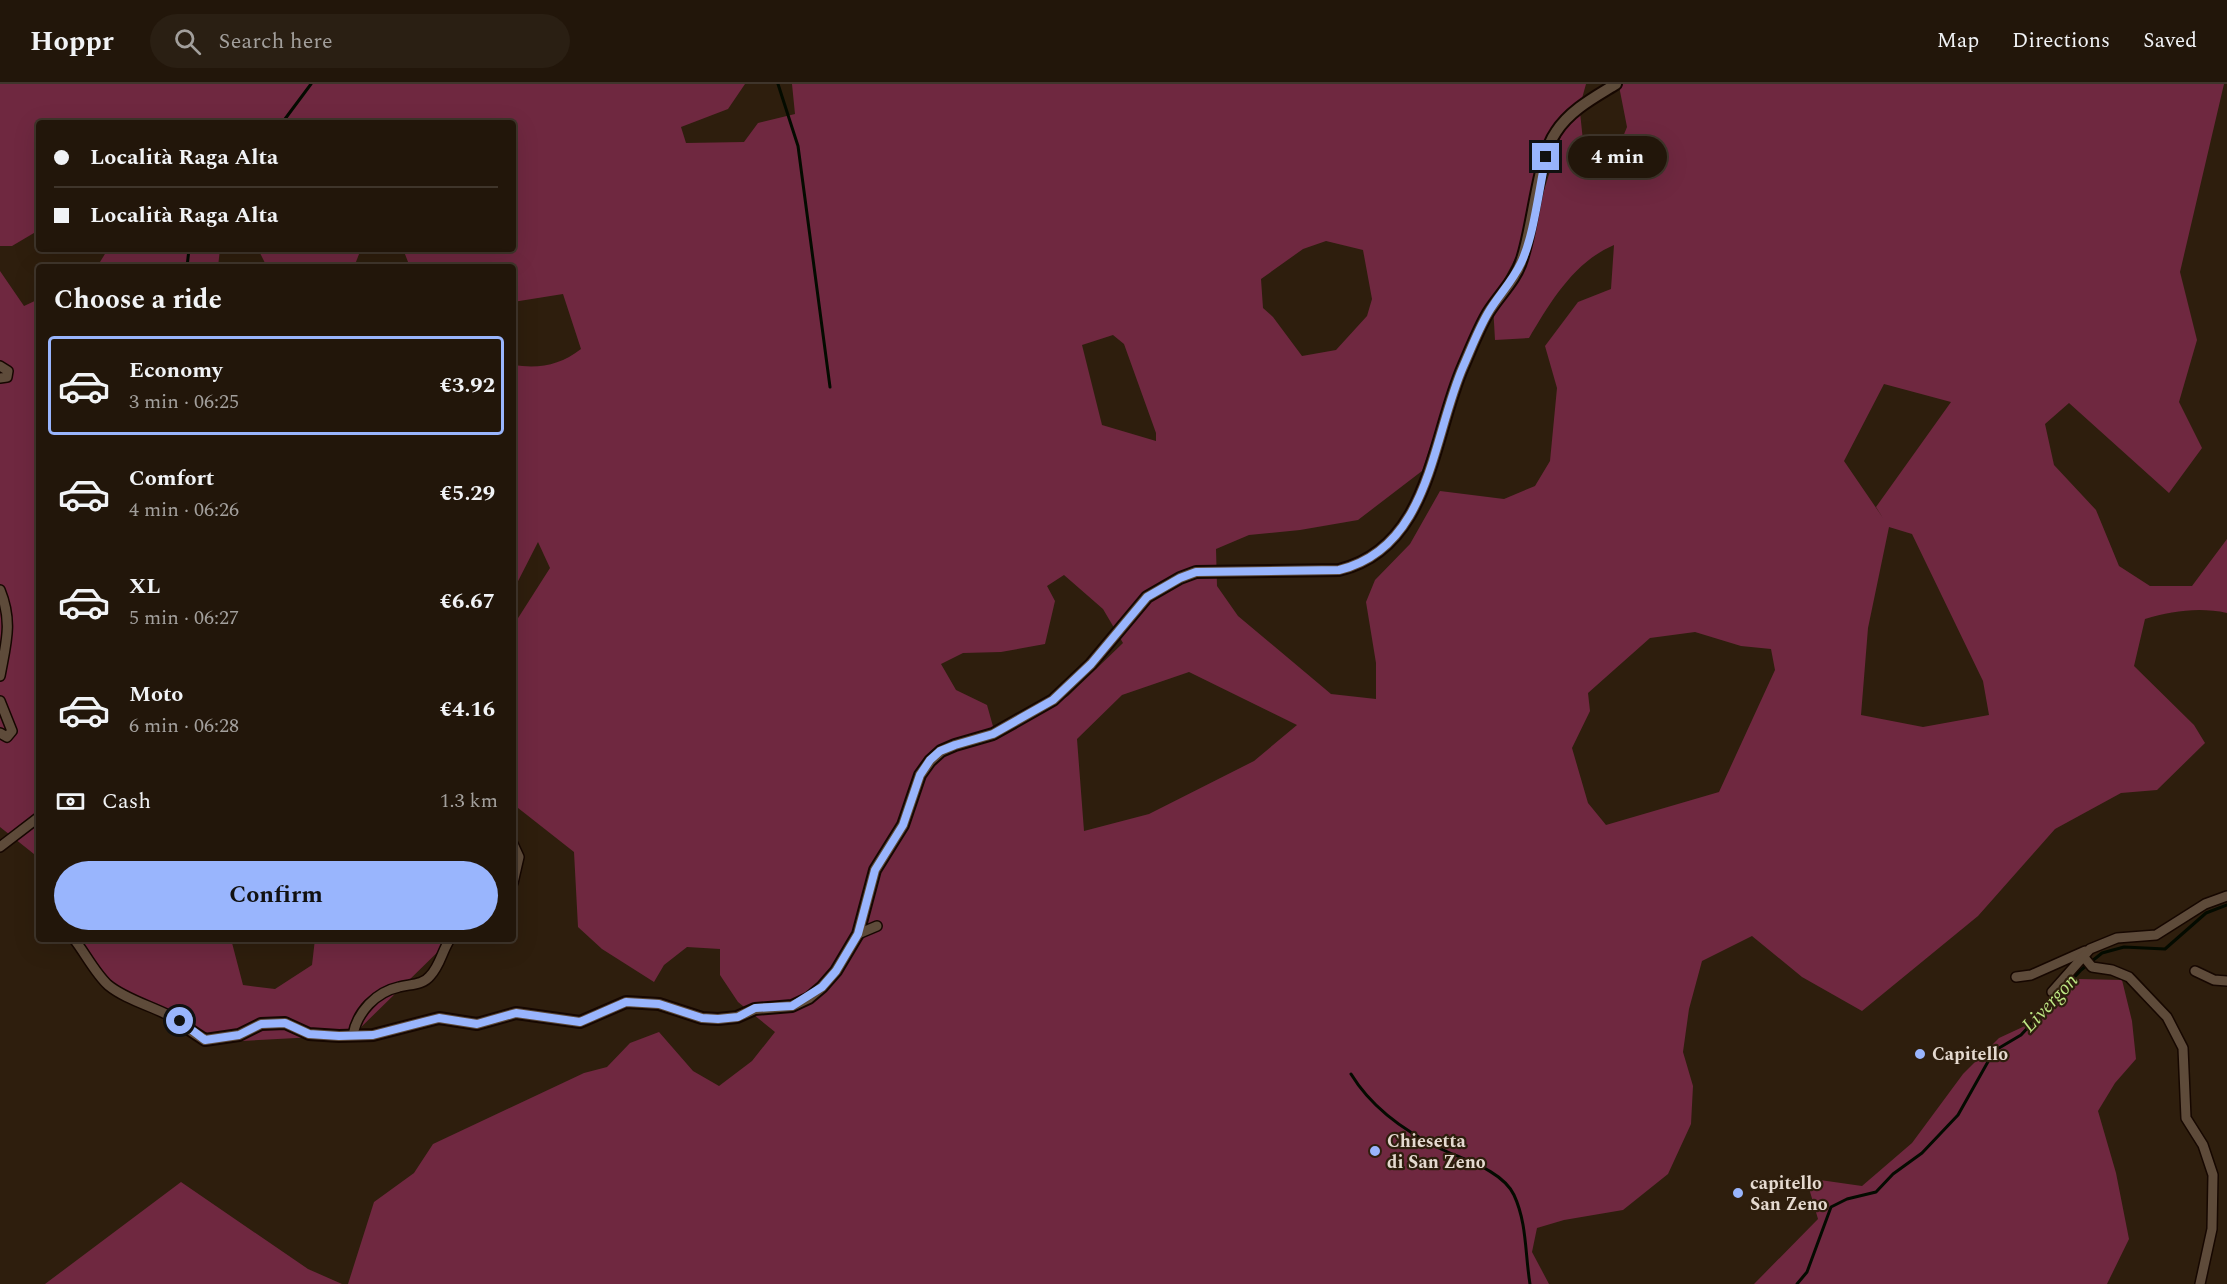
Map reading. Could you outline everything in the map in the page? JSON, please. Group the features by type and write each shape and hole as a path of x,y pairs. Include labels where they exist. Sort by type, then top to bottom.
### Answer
{"street":[{"path":"76,942 108,984 146,1008 180,1021 205,1040 239,1035 261,1024 285,1023 320,1036 373,1035 439,1018 477,1024 516,1013 580,1022 626,1002 659,1004 702,1018 718,1019 738,1017 755,1008 792,1006 822,987 836,971 858,934 875,870 903,825 920,775 930,760 940,751 993,734 1053,700 1091,664 1147,597 1180,578 1196,572 1339,570 1359,565 1380,552 1394,538 1429,477 1462,370 1488,313 1522,261 1546,157 1555,132 1589,100 1616,84"},
{"path":"0,366 8,371 7,377 0,378"},
{"path":"0,590 8,608 9,630 0,676"},
{"path":"0,702 12,731 8,737 0,733"},
{"path":"0,848 36,819"},
{"path":"516,850 519,857 516,870"},
{"path":"2052,992 2088,958 2117,938 2156,935 2205,904 2227,896"},
{"path":"858,934 877,926"},
{"path":"353,1035 355,1022 381,994 429,978 438,966 440,952 448,942"},
{"path":"2016,977 2031,975 2088,958 2129,977 2167,1017 2183,1048 2186,1118 2203,1145 2213,1175 2212,1229 2200,1284"},
{"path":"2195,971 2214,980 2227,981"}],"shaded area":[{"path":"0,84 745,84 728,109 681,127 686,143 744,142 758,123 795,114 792,84 1586,84 1581,102 1543,157 1517,255 1456,370 1422,471 1358,520 1300,530 1249,535 1216,549 1217,586 1238,616 1331,694 1376,699 1376,663 1366,602 1375,580 1410,544 1440,491 1504,499 1535,486 1550,461 1557,388 1545,346 1578,302 1611,289 1614,245 1600,252 1575,272 1555,297 1529,338 1495,340 1493,305 1523,257 1562,133 1580,112 1587,179 1609,171 1627,127 1619,86 1622,84 2224,84 2180,272 2197,340 2179,402 2202,448 2169,493 2069,403 2045,424 2054,465 2096,510 2119,566 2150,586 2192,586 2227,539 2227,613 2206,610 2186,611 2145,619 2134,666 2194,725 2205,743 2157,790 2121,793 2055,829 1978,916 1862,1011 1802,977 1752,936 1702,961 1689,1009 1683,1052 1693,1086 1691,1124 1668,1174 1623,1210 1564,1220 1537,1228 1532,1252 1549,1284 348,1284 374,1202 414,1173 433,1144 584,1073 607,1067 630,1043 659,1032 693,1071 719,1086 752,1061 775,1032 738,1002 720,975 720,949 687,947 664,965 654,982 602,949 578,927 574,852 516,806 516,621 550,568 538,542 516,585 516,365 549,365 581,349 563,294 516,302 516,264 409,264 404,252 516,252 516,120 36,120 36,232 12,246 0,246","holes":["1326,241 1363,250 1372,299 1367,316 1336,350 1302,356 1273,317 1263,308 1261,279 1303,249","1113,335 1124,344 1156,433 1156,441 1102,425 1082,345","1884,384 1951,402 1876,507 1883,518 1844,461","1889,527 1912,534 1983,681 1989,715 1923,727 1861,715 1868,628","1064,575 1103,609 1123,643 1068,696 996,737 987,705 956,690 941,664 963,653 1001,652 1045,644 1055,601 1047,586","1695,632 1741,646 1771,649 1775,670 1719,792 1606,825 1588,803 1572,748 1590,711 1588,693 1650,638","1189,672 1297,725 1254,761 1149,814 1084,831 1077,739 1122,695"]},
{"path":"106,252 220,252 218,264 96,264"},
{"path":"260,252 360,252 355,264 266,264"},
{"path":"0,271 24,306 36,300 36,856 0,827"},
{"path":"77,942 232,942 243,985 275,989 312,965 315,942 448,942 353,1035 204,1043 108,984"},
{"path":"2079,979 2122,980 2132,1021 2136,1059 2115,1083 2098,1111 2116,1173 2129,1239 2107,1284 1754,1284 1818,1219 1806,1178 1862,1186 1912,1143 1963,1074 1999,1038 2040,1019"},
{"path":"181,1182 308,1269 342,1284 45,1284"}],"waterway":[{"name":"Livergon","path":"284,120 311,84"},
{"path":"778,84 798,146 830,387"},
{"name":"Livergon","path":"187,264 189,252"},
{"name":"Livergon","path":"1797,1284 1807,1272 1831,1207 1847,1199 1876,1192 1893,1174 1922,1153 1958,1115 1994,1051 2021,1035 2081,970 2102,953 2124,947 2165,949 2206,913 2227,905"},
{"name":"Livergon","path":"1351,1074 1359,1086 1390,1118 1441,1149 1492,1172 1508,1186 1514,1195 1521,1216 1530,1284"}],"place":[{"name":"Capitello","path":"1920,1054"},
{"name":"Chiesetta di San Zeno","path":"1375,1151"},
{"name":"capitello San Zeno","path":"1738,1193"}],"route":[{"path":"180,1021 205,1040 239,1035 261,1024 285,1023 309,1034 320,1036 373,1035 439,1018 456,1023 477,1024 516,1013 580,1022 626,1002 642,1001 702,1018 718,1019 738,1017 755,1008 792,1006 809,998 836,971 858,934 875,870 903,825 920,775 930,760 940,751 993,734 1053,700 1114,640 1147,597 1180,578 1196,572 1339,570 1359,565 1380,552 1394,538 1429,477 1462,370 1488,313 1522,261 1546,157"}]}
